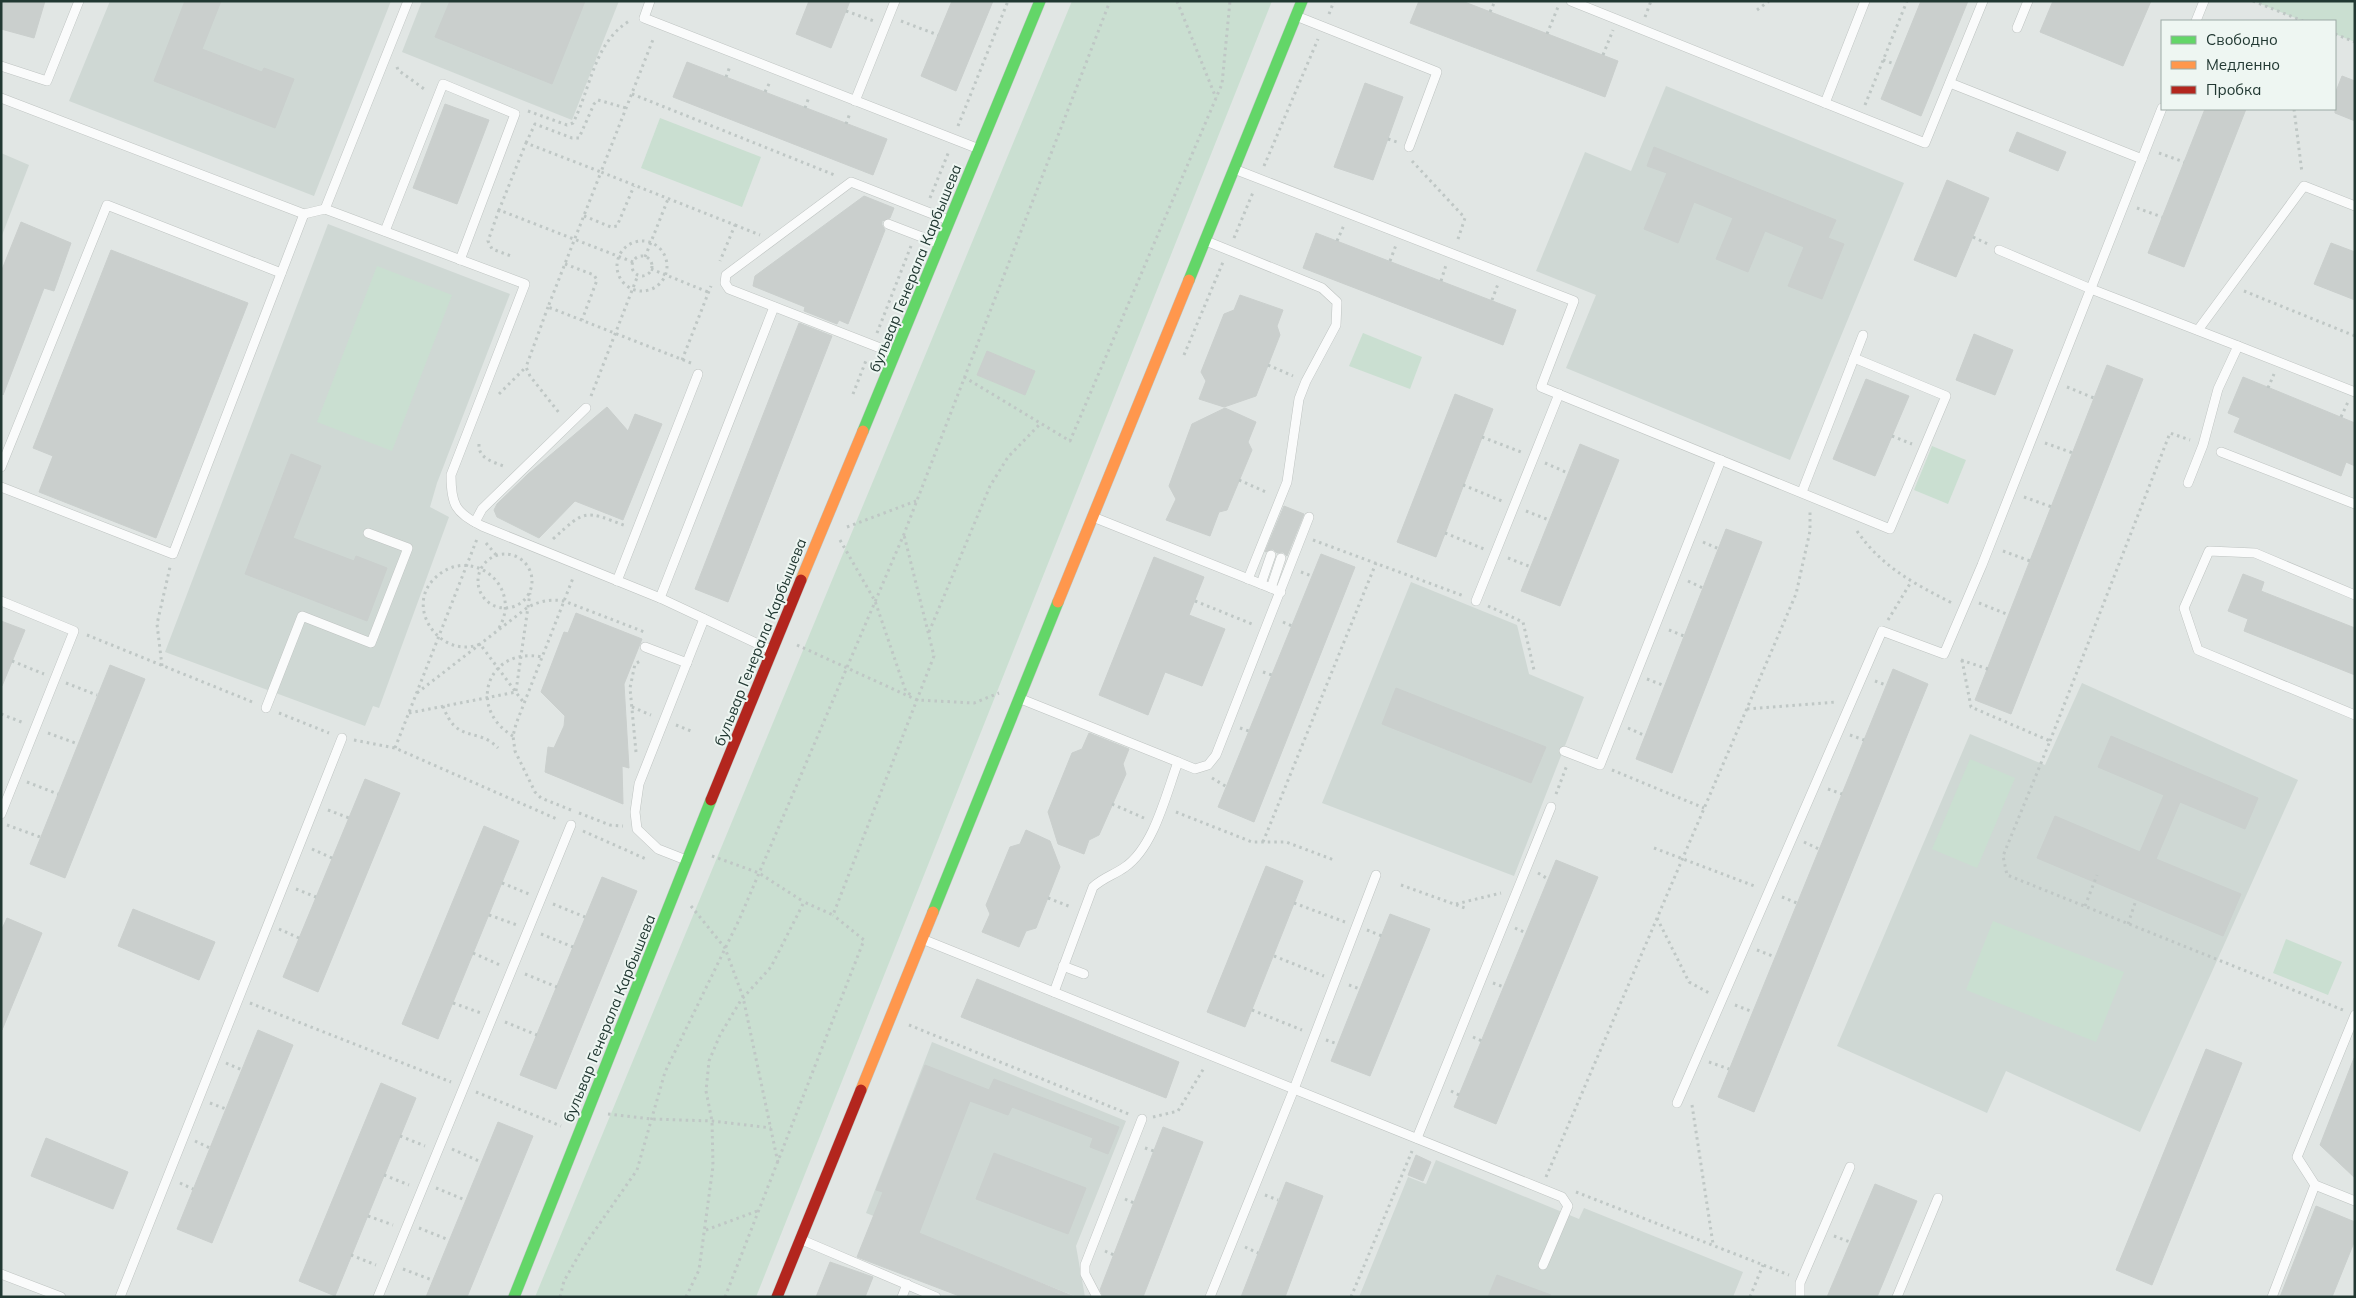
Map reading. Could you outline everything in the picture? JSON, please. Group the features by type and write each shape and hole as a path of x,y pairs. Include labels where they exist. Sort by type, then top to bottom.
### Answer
{"street":[{"name":"бульвар Генерала Карбышева","path":"514,1297 692,849 1040,1"},
{"path":"776,1297 1302,1"}],"lane":[{"path":"1,66 46,81 79,1"},
{"path":"325,208 408,1"},
{"path":"650,1 644,18 980,149"},
{"path":"855,100 895,1"},
{"path":"1571,1 1925,143 1983,1"},
{"path":"1825,103 1865,1"},
{"path":"2017,28 2028,1"},
{"path":"2196,20 2204,1"},
{"path":"1296,16 1437,72 1409,147"},
{"path":"1950,83 2142,159"},
{"path":"386,231 443,84 515,114 460,260"},
{"path":"1,98 304,214 325,208 524,284 451,475 451,497 459,510 474,522 660,598 773,651"},
{"path":"1677,1103 1882,631 1944,654 1990,546 2161,110"},
{"path":"1234,168 1574,301 1541,387 1890,529 1946,396 1854,358"},
{"path":"896,354 729,289 725,284 728,272 851,182 950,221"},
{"path":"2198,330 2229,285 2304,186 2355,206"},
{"path":"1,467 107,204 281,273"},
{"path":"1,487 173,554 304,214"},
{"path":"888,224 940,244"},
{"path":"1205,240 1322,288 1337,302 1336,325 1306,381 1299,399 1287,482 1248,579"},
{"path":"1999,250 2091,289 2355,392"},
{"path":"660,598 774,307"},
{"path":"1805,494 1863,335"},
{"path":"2188,483 2203,445 2218,388 2238,346"},
{"path":"617,580 698,374"},
{"path":"1476,600 1559,394"},
{"path":"474,522 480,512 586,408"},
{"path":"2221,452 2355,504"},
{"path":"1568,752 1600,765 1721,460"},
{"path":"1093,517 1281,592"},
{"path":"1020,699 1195,769 1208,765 1216,755 1310,517"},
{"path":"266,708 302,616 371,642 408,548 368,533"},
{"path":"2355,595 2255,553 2209,552 2184,608 2198,650 2355,715"},
{"path":"1261,584 1271,554"},
{"path":"1271,588 1281,558"},
{"path":"1,601 74,631 1,814"},
{"path":"688,861 658,849 637,830 636,800 639,784 704,619"},
{"path":"646,647 687,663"},
{"path":"120,1297 342,738"},
{"path":"1054,992 1093,887 1104,877 1125,867 1146,845 1178,762"},
{"path":"1417,1138 1551,807"},
{"path":"378,1297 571,825"},
{"path":"1210,1297 1294,1089 1376,875"},
{"path":"922,939 1562,1197 1568,1206 1543,1265"},
{"path":"1063,966 1084,974"},
{"path":"2355,1015 2297,1156 2316,1185 2355,1201"},
{"path":"1096,1297 1085,1274 1085,1265 1142,1119"},
{"path":"1800,1297 1801,1280 1850,1167"},
{"path":"2272,1297 2316,1185"},
{"path":"1897,1297 1938,1198"},
{"path":"799,1239 936,1297"},
{"path":"1,1274 61,1297"},
{"path":"902,1297 907,1284"}],"path":[{"path":"560,1297 564,1281 584,1246 637,1170 665,1072 759,873 904,534 1110,1"},
{"path":"1177,1 1216,98"},
{"path":"964,377 1070,441 1222,84 1230,1"},
{"path":"1182,360 1334,1"},
{"path":"1490,12 1494,1"},
{"path":"1547,34 1560,1"},
{"path":"1757,10 1768,1"},
{"path":"1860,117 1907,1"},
{"path":"2254,1 2301,20"},
{"path":"846,11 885,25"},
{"path":"889,16 938,35"},
{"path":"515,114 532,112 567,124 573,123 601,52 609,39 624,24 632,20 644,18"},
{"path":"1603,55 1617,20"},
{"path":"498,395 526,367 659,24"},
{"path":"2336,34 2355,42"},
{"path":"390,44 398,70 437,98"},
{"path":"1883,60 1895,64"},
{"path":"632,94 851,182"},
{"path":"511,256 492,248 489,245 488,237 535,124 572,138 578,138 594,104 598,100 626,108"},
{"path":"2294,110 2304,186"},
{"path":"526,143 772,240"},
{"path":"1409,147 1408,156 1466,218 1453,254"},
{"path":"2146,148 2184,162"},
{"path":"584,216 611,227 617,226 634,186"},
{"path":"645,257 668,199"},
{"path":"2124,203 2162,217"},
{"path":"499,210 633,262"},
{"path":"718,266 734,225"},
{"path":"632,243 651,243 663,254 666,264 665,275 660,283 652,288 633,289 620,278 617,268 619,257 632,243"},
{"path":"645,257 651,262 651,269 645,276 638,275 632,269 633,262 637,258 645,257"},
{"path":"565,264 594,275 597,280 582,320"},
{"path":"651,269 708,292"},
{"path":"586,408 638,275"},
{"path":"548,307 682,360 712,283"},
{"path":"2229,285 2355,336"},
{"path":"1268,365 1306,381"},
{"path":"526,367 530,376 569,425"},
{"path":"2054,382 2094,398"},
{"path":"928,632 990,486 1008,457 1040,424"},
{"path":"2203,445 2170,433 2003,856 2007,875 2346,1011"},
{"path":"482,436 479,445 481,454 486,458 520,472"},
{"path":"1892,436 1924,449"},
{"path":"2032,438 2073,453"},
{"path":"1239,480 1281,498"},
{"path":"2011,492 2052,507"},
{"path":"1552,1183 1545,1180 1796,594 1810,531 1805,494"},
{"path":"835,531 916,501"},
{"path":"1843,510 1872,551 1911,582 1964,609"},
{"path":"542,550 583,515 598,515 637,530"},
{"path":"828,519 875,601 906,692 917,700"},
{"path":"833,915 934,656 904,534"},
{"path":"395,748 478,535"},
{"path":"1301,539 1318,540 1476,600 1522,622 1534,670"},
{"path":"1990,546 2030,561"},
{"path":"162,666 157,624 173,554"},
{"path":"516,692 532,582 530,572 525,563 517,557 507,554 497,556 481,568 478,579 480,590 486,600 495,606 506,608 516,606 530,592"},
{"path":"1263,842 1376,563"},
{"path":"480,644 462,648 438,638 430,628 425,617 423,604 426,591 432,580 442,572 454,566 467,565 481,568 492,575 500,584 505,596 506,608 503,621 498,630"},
{"path":"574,576 524,703 513,736 515,751 530,783 541,798 610,825 624,826 636,822"},
{"path":"1882,631 1911,582"},
{"path":"1968,598 2009,615"},
{"path":"417,693 528,607 539,602 564,601 655,636"},
{"path":"1195,601 1265,630"},
{"path":"74,631 342,738 395,748 649,860"},
{"path":"780,634 803,650 917,700 974,703 1000,693"},
{"path":"480,644 524,703"},
{"path":"1944,654 1988,669"},
{"path":"513,736 502,730 488,709 486,697 488,686 498,668 509,660 521,655 542,657"},
{"path":"1962,660 1971,707 2050,741"},
{"path":"636,755 631,678 637,662 647,661"},
{"path":"409,713 516,692"},
{"path":"1747,709 1852,700"},
{"path":"443,706 455,726 470,736 486,738 498,748"},
{"path":"1551,807 1568,752"},
{"path":"1600,765 1704,808"},
{"path":"315,804 349,818"},
{"path":"1112,804 1155,822"},
{"path":"1161,806 1252,842 1286,842 1334,860"},
{"path":"1,823 40,837"},
{"path":"300,844 332,858"},
{"path":"1654,848 1768,892"},
{"path":"692,849 759,873 804,902 833,915 864,940 761,1209 725,1297"},
{"path":"2085,906 2097,875"},
{"path":"284,884 316,897"},
{"path":"678,885 697,916 725,948 743,997 778,1164"},
{"path":"1401,885 1465,908"},
{"path":"1455,904 1518,888"},
{"path":"1048,898 1083,913"},
{"path":"2128,924 2136,900"},
{"path":"686,1297 699,1270 714,1166 712,1121 706,1091 709,1061 720,1035 743,997 770,967 804,902"},
{"path":"1294,903 1356,926"},
{"path":"1657,918 1690,982 1722,1000 1753,1012"},
{"path":"268,925 299,938"},
{"path":"1274,956 1336,980"},
{"path":"239,998 564,1127"},
{"path":"1252,1010 1314,1035"},
{"path":"890,1017 1142,1119 1178,1111 1211,1056"},
{"path":"1696,1058 1729,1069"},
{"path":"1688,1077 1714,1245"},
{"path":"588,1111 651,1119 712,1121 771,1128"},
{"path":"400,1136 481,1162"},
{"path":"1351,1297 1417,1138"},
{"path":"384,1175 465,1200"},
{"path":"1568,1189 1801,1280"},
{"path":"706,1230 761,1209"},
{"path":"368,1216 449,1240"},
{"path":"351,1255 432,1280"},
{"path":"1750,1297 1763,1265"}],"shaded area":[{"path":"110,1 391,1 314,196 69,101"},
{"path":"422,1 619,1 572,120 402,52"},
{"path":"1666,86 1904,183 1790,460 1566,368 1596,295 1536,271 1585,152 1631,171"},
{"path":"1,153 29,165 1,238"},
{"path":"328,224 510,294 437,483 430,507 449,517 379,708 373,706 365,726 165,652"},
{"path":"1411,582 1517,625 1529,674 1584,697 1514,876 1322,803"},
{"path":"2082,683 2298,780 2140,1132 2006,1071 1987,1113 1837,1046 1970,734 2045,765"},
{"path":"932,1042 1126,1121 1076,1246 1085,1297 1077,1297 866,1213"},
{"path":"1436,1160 1579,1219 1584,1208 1743,1272 1733,1297 1359,1297 1408,1177 1426,1184"}],"green space":[{"path":"1072,1 1272,1 756,1297 535,1297"},
{"path":"2253,1 2355,1 2355,42 2336,34 2336,20 2300,20"},
{"path":"660,118 761,157 742,207 641,168"},
{"path":"377,266 452,295 392,451 317,422"},
{"path":"1363,333 1422,357 1410,389 1349,366"},
{"path":"1932,446 1966,460 1948,504 1914,490"},
{"path":"1970,759 2015,778 1977,868 1932,849"},
{"path":"1993,921 2124,972 2096,1042 1966,990"},
{"path":"2286,939 2342,962 2328,995 2273,973"}],"building":[{"path":"1,1 45,1 34,38 1,29"},
{"path":"185,1 221,1 202,49 262,72 264,68 294,79 275,128 154,81"},
{"path":"450,1 585,1 552,84 435,37"},
{"path":"809,1 850,1 831,48 796,34"},
{"path":"952,1 993,1 956,91 921,76"},
{"path":"1419,1 1462,1 1618,61 1605,97 1410,23"},
{"path":"1921,1 1968,1 1921,116 1881,99"},
{"path":"2053,1 2151,1 2123,66 2040,32"},
{"path":"687,62 887,139 873,175 673,97"},
{"path":"2342,76 2355,81 2355,121 2335,113 2336,91"},
{"path":"1365,83 1403,97 1373,180 1334,167"},
{"path":"445,104 489,120 457,204 413,188"},
{"path":"2205,110 2246,110 2184,267 2148,253"},
{"path":"2017,132 2066,152 2058,171 2009,151"},
{"path":"1654,147 1836,220 1828,238 1844,244 1822,299 1788,286 1804,247 1765,231 1748,272 1716,259 1733,218 1694,202 1678,243 1644,229 1667,173 1647,166"},
{"path":"1947,180 1989,198 1956,277 1914,260"},
{"path":"864,196 894,208 890,218 882,221 885,230 848,324 839,320 837,324 804,311 805,307 753,286 755,276"},
{"path":"21,222 71,243 54,291 44,288 3,395 1,272"},
{"path":"1316,233 1516,310 1503,345 1303,268"},
{"path":"2331,243 2355,252 2355,300 2314,284"},
{"path":"111,250 248,303 156,538 39,492 53,456 33,448"},
{"path":"1240,295 1283,310 1277,326 1280,335 1256,396 1224,407 1199,399 1206,381 1201,372 1224,314 1234,310"},
{"path":"799,323 832,336 728,602 695,589"},
{"path":"1974,334 2013,350 1995,395 1956,380"},
{"path":"987,351 1035,371 1025,395 977,375"},
{"path":"2107,365 2143,379 2011,714 1975,700"},
{"path":"2243,377 2355,423 2355,466 2346,462 2341,476 2234,432 2240,418 2228,413"},
{"path":"1866,379 1909,396 1875,476 1833,459"},
{"path":"1455,394 1493,409 1436,557 1397,542"},
{"path":"607,407 628,431 635,414 662,424 623,520 575,501 539,538 497,517 494,510 497,504 528,474"},
{"path":"1225,408 1256,422 1248,442 1252,450 1227,510 1219,512 1210,536 1166,520 1176,499 1169,486 1192,424"},
{"path":"1580,444 1619,460 1560,606 1521,591"},
{"path":"291,454 321,466 293,538 354,561 356,556 387,568 367,621 245,574"},
{"path":"1284,506 1304,514 1287,556 1283,552 1277,553 1273,549 1265,552"},
{"path":"1726,529 1762,542 1672,773 1636,759"},
{"path":"1321,554 1355,567 1254,822 1218,807"},
{"path":"1154,557 1204,577 1189,615 1225,629 1202,686 1165,672 1148,715 1099,695"},
{"path":"2243,574 2264,582 2261,591 2355,628 2355,675 2244,631 2248,619 2228,611"},
{"path":"576,613 642,639 624,684 629,768 622,766 623,804 545,772 548,747 554,748 564,726 565,716 541,692 564,632 568,633"},
{"path":"1,621 25,630 2,686 1,686"},
{"path":"110,665 145,679 65,878 30,864"},
{"path":"1893,669 1928,684 1754,1112 1718,1097"},
{"path":"1396,688 1546,747 1531,783 1382,724"},
{"path":"1089,733 1129,749 1123,764 1126,774 1099,835 1089,840 1084,854 1058,844 1048,812 1072,753 1082,749"},
{"path":"2111,736 2258,798 2245,829 2180,802 2156,859 2241,894 2223,936 2037,858 2055,816 2140,852 2164,795 2098,767"},
{"path":"365,779 400,793 318,992 283,977"},
{"path":"484,826 519,841 438,1039 402,1024"},
{"path":"1026,830 1050,841 1060,867 1036,928 1026,931 1019,947 982,932 990,914 986,905 1010,847 1020,844"},
{"path":"1556,860 1598,877 1496,1124 1454,1107"},
{"path":"1266,866 1303,881 1245,1027 1207,1012"},
{"path":"602,877 637,891 556,1089 520,1075"},
{"path":"133,909 215,942 199,980 118,946"},
{"path":"1390,914 1430,929 1370,1076 1331,1061"},
{"path":"7,918 42,933 2,1030 1,931"},
{"path":"977,979 1179,1062 1166,1098 961,1017"},
{"path":"258,1030 293,1045 212,1243 177,1229"},
{"path":"2206,1049 2242,1063 2152,1285 2116,1270"},
{"path":"2355,1058 2355,1178 2320,1145"},
{"path":"925,1065 989,1090 994,1079 1119,1127 1108,1154 1090,1147 1093,1138 1012,1107 1008,1115 970,1101 919,1233 1075,1297 962,1297 857,1257 883,1192 876,1190"},
{"path":"381,1083 416,1098 335,1296 299,1281"},
{"path":"498,1122 533,1136 467,1297 426,1297"},
{"path":"1163,1127 1203,1142 1143,1297 1103,1297 1100,1290"},
{"path":"46,1138 128,1172 113,1209 31,1176"},
{"path":"994,1153 1086,1188 1068,1234 976,1199"},
{"path":"1416,1155 1431,1162 1423,1181 1408,1175"},
{"path":"1286,1182 1323,1196 1285,1297 1241,1297"},
{"path":"1875,1184 1917,1201 1877,1297 1827,1297"},
{"path":"2316,1206 2355,1222 2355,1240 2332,1297 2280,1297"},
{"path":"830,1262 873,1277 865,1297 816,1297"},
{"path":"1497,1275 1551,1295 1550,1297 1488,1297"}],"traffic: fast":[{"path":"863,431 1040,1"},
{"path":"1189,280 1302,1"},
{"path":"933,912 1058,602"},
{"path":"514,1297 711,800"}],"traffic: slow":[{"path":"1058,602 1189,280"},
{"path":"801,580 863,431"},
{"path":"861,1090 933,912"}],"traffic: jam":[{"path":"711,800 801,580"},
{"path":"777,1297 861,1090"}]}
